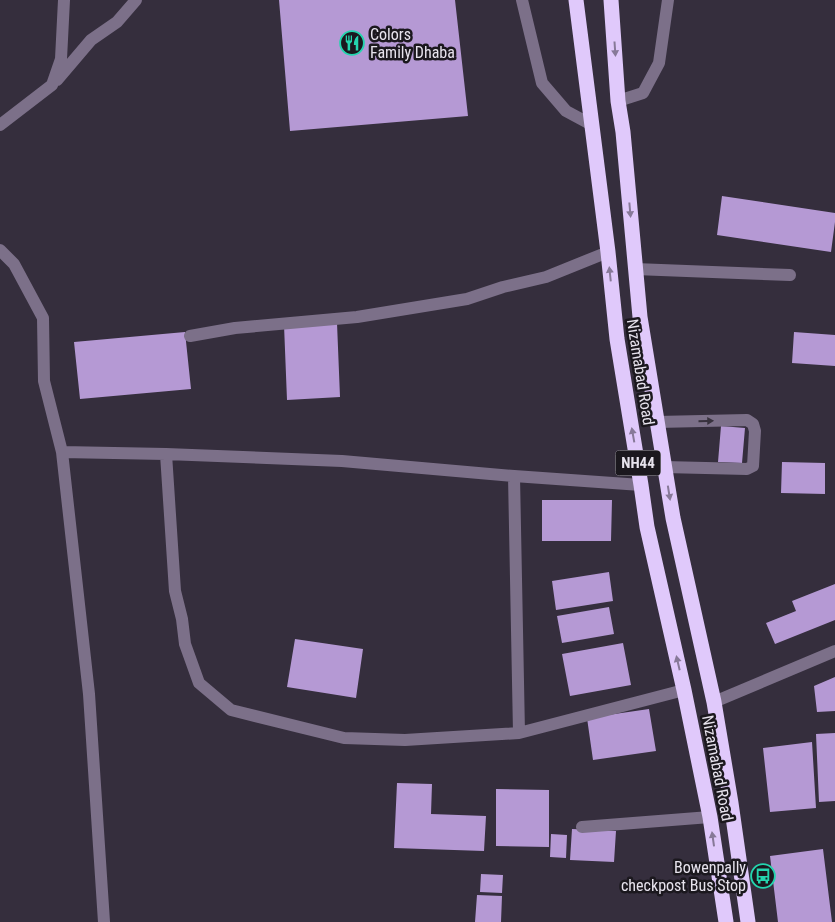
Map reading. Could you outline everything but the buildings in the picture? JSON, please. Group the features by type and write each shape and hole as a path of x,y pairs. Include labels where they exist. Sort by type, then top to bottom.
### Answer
{"highway":[{"name":"Nizamabad Road","path":"576,0 608,252 617,340 642,485 647,528 684,690 710,817 726,922"},
{"name":"Nizamabad Road","path":"611,0 618,100 623,132 640,317 673,518 714,702 748,922"}],"street":[{"path":"52,85 61,59 64,0"},
{"path":"0,125 52,85 91,40 117,22 136,0"},
{"path":"522,0 542,83 566,111 592,124"},
{"path":"618,100 643,93 659,63 668,0"},
{"path":"0,250 14,264 43,318 44,381 62,452 89,694 104,922"},
{"path":"190,336 235,328 357,316 467,299 503,287 546,277 608,252"},
{"path":"635,269 790,275"},
{"path":"657,422 748,420 753,424 756,431 753,466 747,469 664,467"},
{"path":"62,452 342,461 642,485"},
{"path":"166,454 175,591 182,619 185,644 199,683 231,710 344,738 406,740 518,734 684,690"},
{"path":"514,476 518,734"},
{"path":"714,702 835,651"},
{"path":"582,827 710,817"}],"place":[{"name":"Colors Family Dhaba","path":"352,43"},
{"name":"Bowenpally checkpost Bus Stop","path":"763,876"}]}
